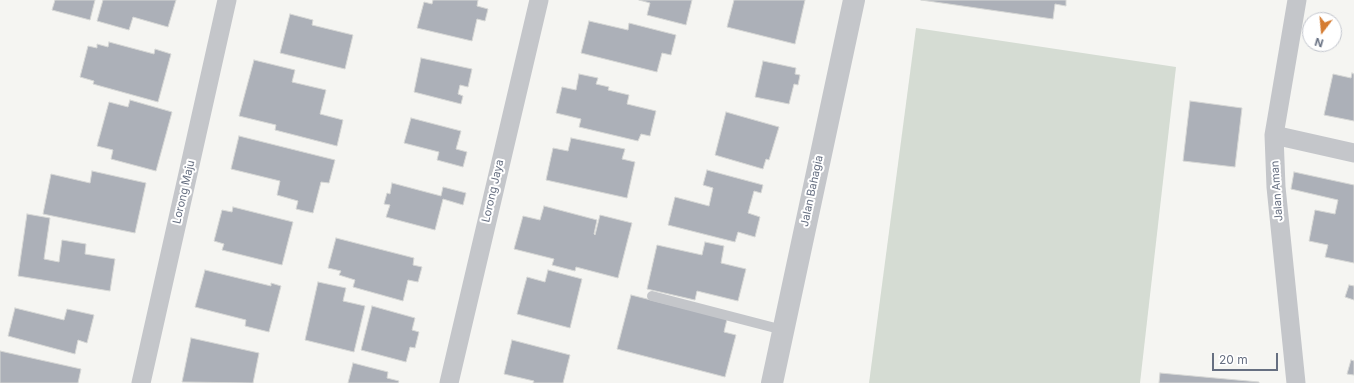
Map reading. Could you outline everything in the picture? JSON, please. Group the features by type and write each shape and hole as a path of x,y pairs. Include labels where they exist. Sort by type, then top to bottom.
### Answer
{"street":[{"name":"Lorong Maju","path":"141,383 227,0"},
{"name":"Lorong Jaya","path":"449,383 539,0"},
{"name":"Jalan Bahagia","path":"772,383 854,0"},
{"name":"Jalan Aman","path":"1296,383 1276,187 1274,135 1297,0"},
{"path":"1274,135 1354,153"}],"lane":[{"path":"652,296 783,330"}],"shaded area":[{"path":"916,28 1176,67 1140,383 869,383"}],"building":[{"path":"55,0 95,0 90,20 52,10"},
{"path":"103,0 176,0 168,27 133,17 129,30 97,21"},
{"path":"433,0 478,0 477,6 488,9 485,21 477,19 472,41 417,28 424,2 432,4"},
{"path":"639,0 692,0 686,25 647,15 650,3"},
{"path":"734,0 805,0 795,44 727,27"},
{"path":"921,0 1066,0 1066,6 1055,4 1053,19"},
{"path":"290,14 313,20 312,25 353,35 345,69 280,53"},
{"path":"589,21 628,30 629,23 676,35 671,55 662,53 657,72 581,53"},
{"path":"109,42 154,54 155,49 171,54 158,102 93,84 94,81 80,77 88,46 97,48 97,44 108,47"},
{"path":"421,58 472,69 468,87 460,85 458,94 463,96 461,104 414,92"},
{"path":"254,60 295,70 292,82 326,90 320,114 343,120 337,146 275,130 276,125 239,116"},
{"path":"763,61 796,68 795,74 800,75 798,85 794,84 789,104 755,97"},
{"path":"1352,73 1354,74 1354,121 1324,115 1333,74 1351,78"},
{"path":"579,74 598,78 596,84 609,87 608,90 629,95 627,104 656,111 650,136 641,134 638,141 579,127 581,119 556,113 562,87 576,90"},
{"path":"130,100 172,112 156,171 111,159 113,150 97,146 109,102 128,107"},
{"path":"1190,101 1242,108 1235,167 1183,161"},
{"path":"726,112 779,127 769,160 766,159 763,169 715,155"},
{"path":"411,118 461,131 456,149 467,152 463,167 437,160 439,152 404,143"},
{"path":"239,136 335,160 329,183 321,182 313,213 296,209 298,201 277,195 280,181 231,169"},
{"path":"571,138 625,149 622,159 635,162 627,198 546,180 553,148 568,151"},
{"path":"707,170 763,185 761,193 754,191 748,213 760,217 755,237 738,232 735,242 668,225 675,197 709,206 713,188 703,185"},
{"path":"92,171 146,183 135,233 43,214 51,174 90,183"},
{"path":"1294,172 1354,185 1354,263 1325,257 1328,245 1309,241 1315,210 1335,214 1338,200 1291,189"},
{"path":"392,183 441,196 443,187 466,193 463,205 443,199 435,230 386,217 390,205 384,204 387,193 390,194"},
{"path":"544,206 597,220 595,235 600,215 632,223 618,278 576,267 575,271 552,265 554,259 514,249 523,216 540,220"},
{"path":"233,207 293,222 282,265 222,250 224,244 214,241 222,210 232,212"},
{"path":"27,214 50,218 44,259 59,262 62,240 86,244 85,254 115,259 110,291 18,276"},
{"path":"336,238 414,258 413,265 422,267 418,282 408,280 403,301 353,287 355,280 339,275 341,271 328,268"},
{"path":"705,242 724,246 721,263 746,269 738,301 697,291 695,300 647,289 657,245 702,255"},
{"path":"205,270 271,286 271,283 281,286 269,332 245,326 246,320 195,307"},
{"path":"548,270 582,279 570,328 517,314 527,277 545,282"},
{"path":"318,282 346,288 343,301 365,306 354,352 305,340"},
{"path":"1349,285 1354,286 1354,300 1345,297"},
{"path":"631,295 727,319 724,332 736,335 725,377 617,349"},
{"path":"372,306 415,318 412,330 419,332 415,348 410,347 406,362 361,350"},
{"path":"15,308 64,320 67,309 94,315 87,343 78,340 75,354 8,336"},
{"path":"191,338 259,353 253,383 182,382"},
{"path":"512,340 570,355 563,383 533,383 534,381 504,374"},
{"path":"0,351 81,369 78,383 0,383"},
{"path":"1351,360 1354,361 1354,375 1347,374"},
{"path":"353,363 388,372 387,378 399,381 398,383 348,383"},
{"path":"1160,373 1259,382 1259,383 1159,383"}]}
